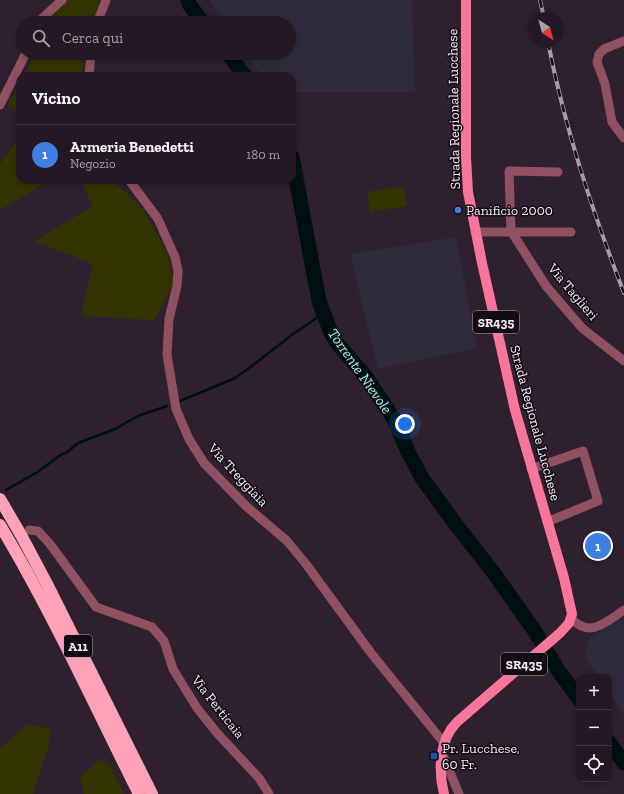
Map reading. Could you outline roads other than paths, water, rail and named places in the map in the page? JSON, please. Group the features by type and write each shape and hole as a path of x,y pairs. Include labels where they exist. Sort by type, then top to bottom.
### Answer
{"highway":[{"name":"A11","path":"0,500 21,535 47,584 152,794"},
{"name":"A11","path":"0,525 32,581 60,635 139,794"}],"main road":[{"name":"Strada Regionale Lucchese","path":"466,0 467,174 476,232 515,410 564,578 572,614 571,618"},
{"name":"SR435","path":"444,794 441,770 442,753 444,743 452,728 567,627 571,618"}],"street":[{"path":"45,16 62,0"},
{"path":"100,16 106,0"},
{"path":"624,41 604,49 599,54 597,62 605,84 612,122 624,138"},
{"path":"17,72 23,60"},
{"path":"89,72 90,60"},
{"path":"0,106 16,73"},
{"path":"511,231 509,171 558,172"},
{"name":"Via Treggiaia","path":"132,184 158,219 175,257 178,271 177,286 169,319 167,355 176,409 189,439 204,463 246,506 286,541 306,564 371,653 444,743"},
{"name":"Via Taglieri","path":"511,231 546,286 582,328 624,361"},
{"path":"476,232 571,232"},
{"path":"532,469 583,451 598,501 547,522"},
{"name":"Via Perticaia","path":"29,530 38,532 50,544 96,607 152,627 164,641 174,669 197,708 217,733 259,778 269,794"},
{"path":"571,618 580,626 591,628 603,623 624,610"},
{"path":"442,753 459,794"}],"waterway":[{"name":"Torrente Nievole","path":"188,0 189,4 198,16"},
{"name":"Torrente Nievole","path":"232,60 242,72"},
{"name":"Torrente Nievole","path":"296,178 319,301 331,333 337,343 366,377 394,419 408,452 422,478 493,572 534,630 558,670 576,695"},
{"path":"180,401 233,379 293,334 324,313"},
{"path":"6,490 36,473 78,443 115,429 138,416 167,406"},
{"name":"Torrente Nievole","path":"612,746 624,763"}],"railway":[{"path":"540,0 543,12"},
{"path":"549,48 580,169 624,293"}],"place":[{"name":"Panificio 2000","path":"458,210"},
{"name":"Armeria Benedetti","path":"598,546"},
{"name":"Pr. Lucchese, 60 Fr.","path":"434,756"}]}
